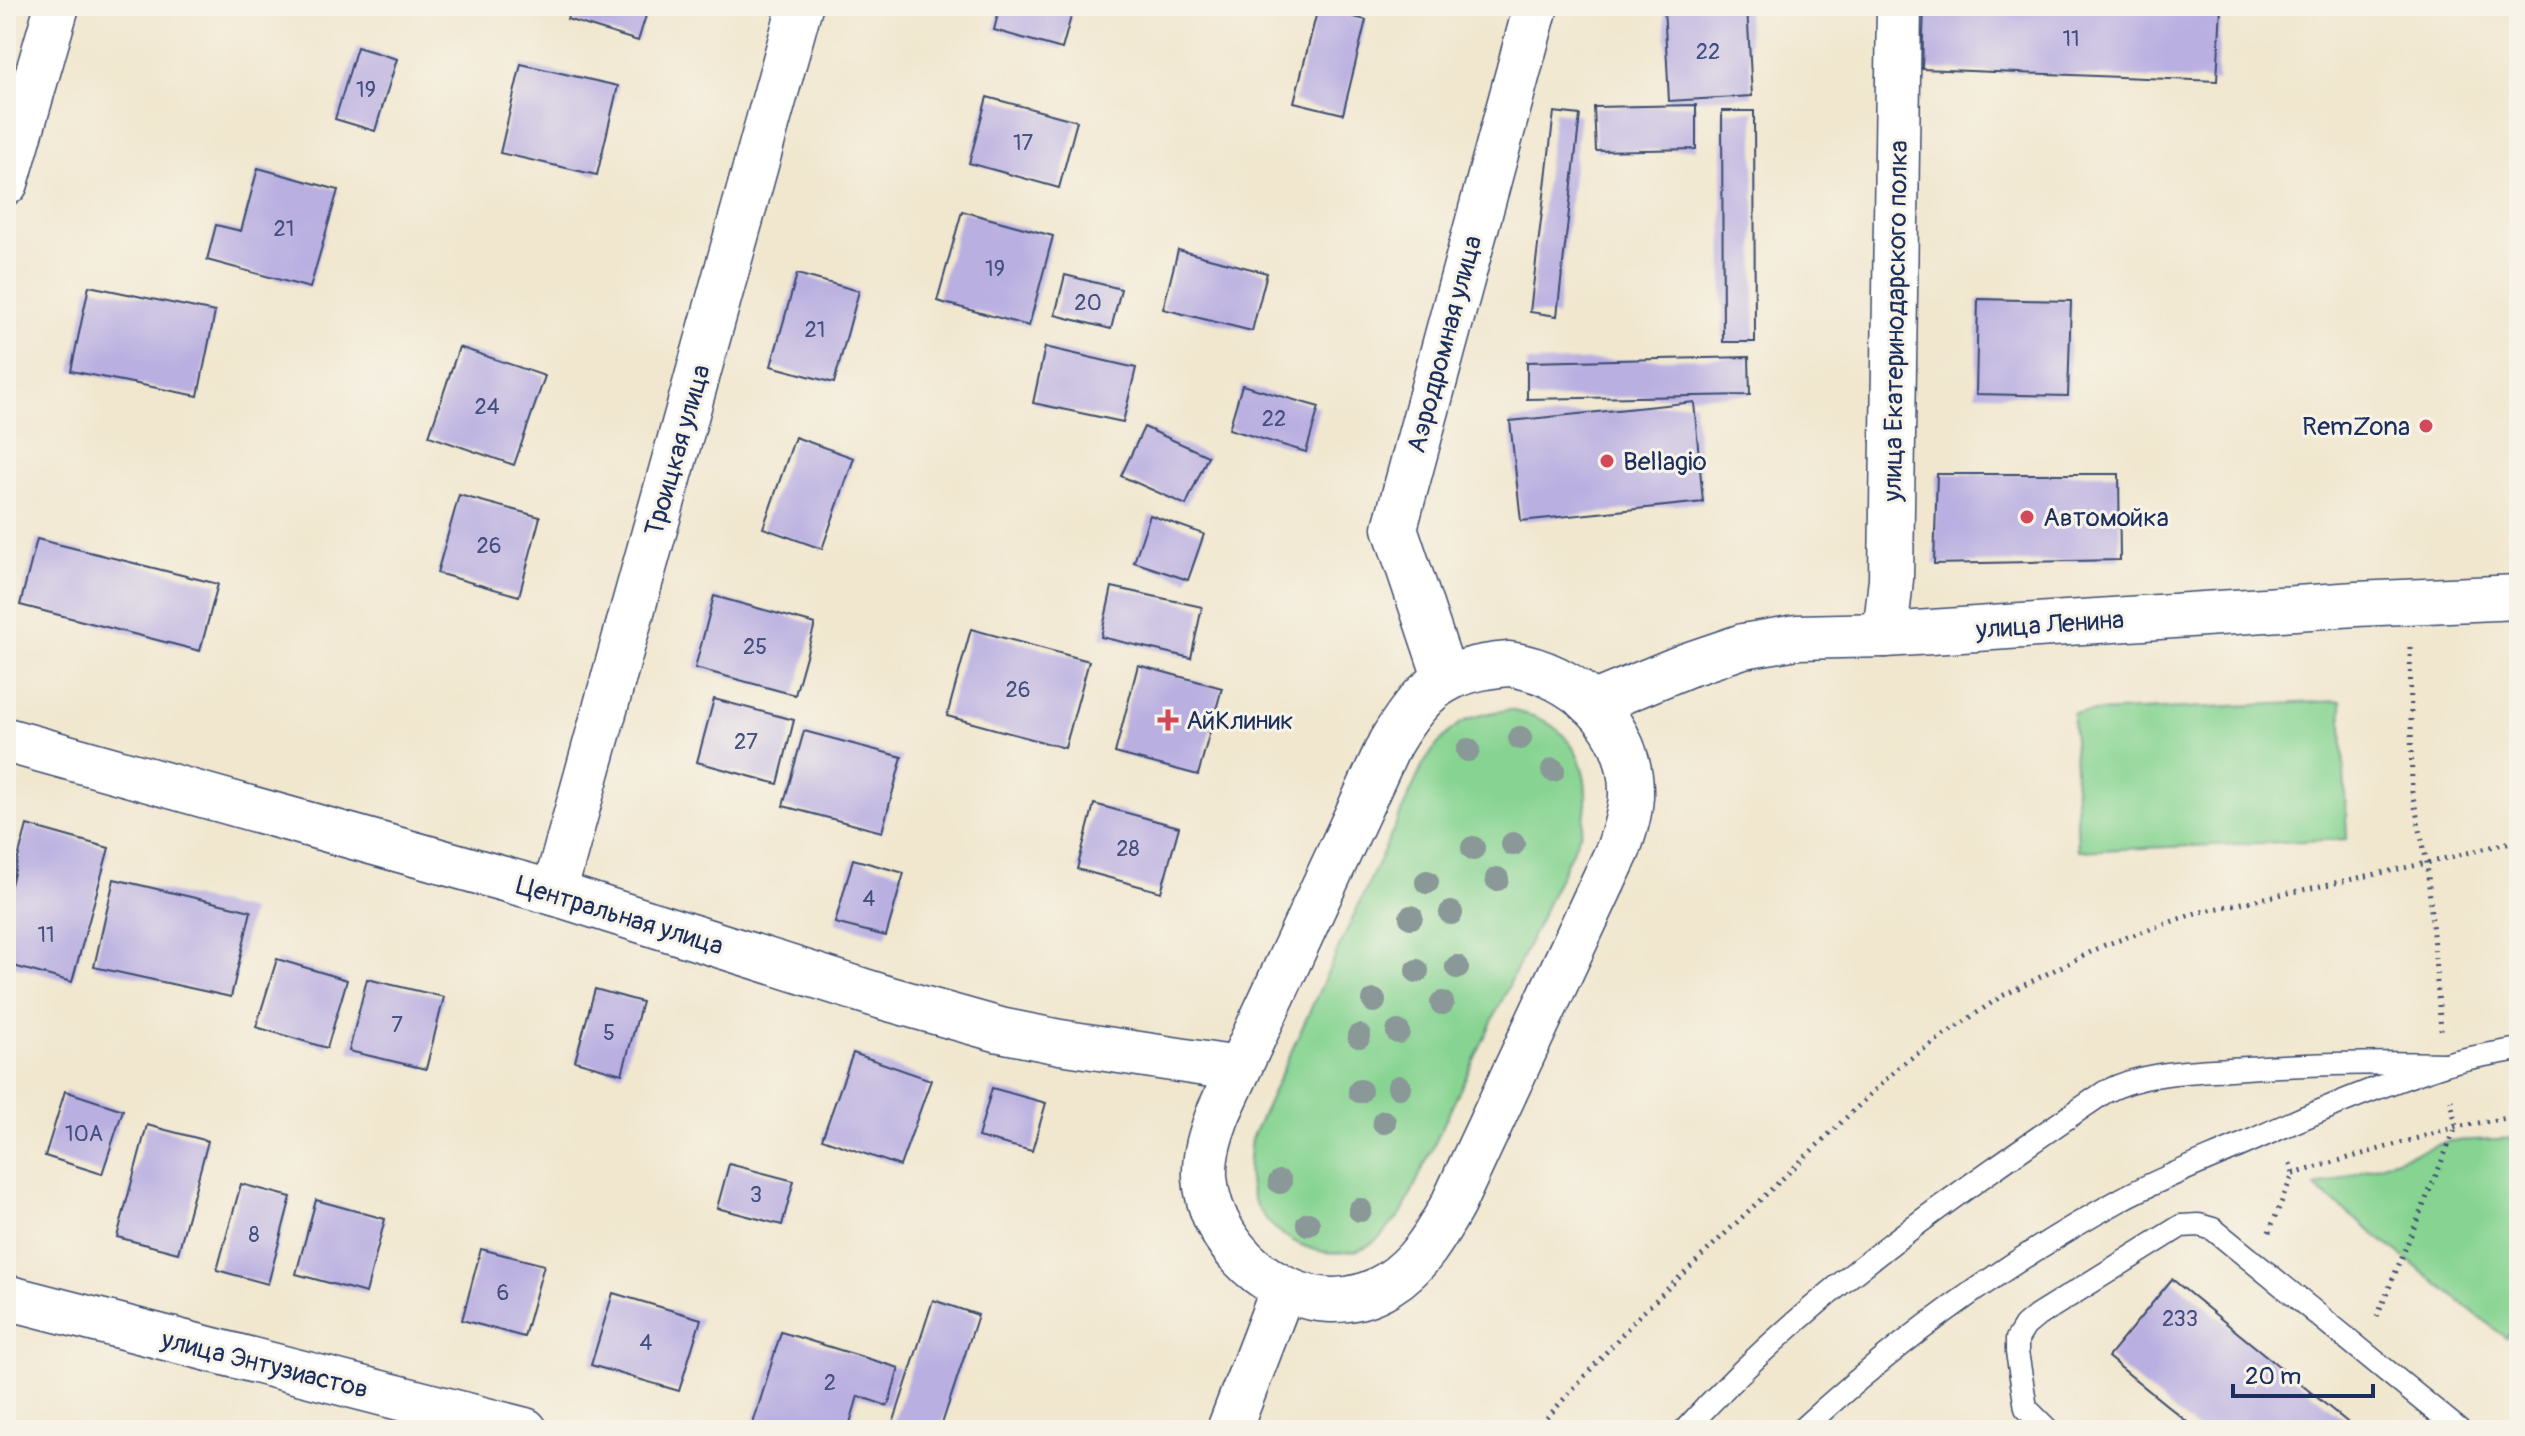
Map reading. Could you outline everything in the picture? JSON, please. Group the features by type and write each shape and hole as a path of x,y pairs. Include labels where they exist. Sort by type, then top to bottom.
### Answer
{"street":[{"path":"6,183 57,6"},
{"name":"Троицкая улица","path":"554,893 800,6"},
{"name":"Аэродромная улица","path":"1446,680 1395,528 1536,6"},
{"name":"улица Екатеринодарского полка","path":"1885,635 1891,579 1899,6"},
{"name":"улица Ленина","path":"1592,704 1743,646 1797,637 1885,635 2519,597"},
{"path":"1509,664 1531,667 1554,675 1592,704 1607,720 1625,757 1631,797 1627,821 1618,850 1453,1204 1423,1254 1387,1285 1367,1294 1345,1298 1303,1296 1283,1289 1243,1262 1220,1229 1209,1201 1205,1161 1210,1138 1238,1069 1390,743 1406,716 1426,693 1463,670 1509,664"},
{"name":"Центральная улица","path":"6,740 554,893 886,998 1000,1030 1238,1069"},
{"path":"1225,1426 1283,1289"},
{"name":"улица Энтузиастов","path":"6,1297 525,1430"}],"lane":[{"path":"1801,1430 1842,1392 1905,1342 2001,1273 2125,1198 2279,1128 2444,1064 2519,1049"},
{"path":"1685,1430 1712,1400 1783,1334 1882,1250 1979,1178 2123,1083 2176,1073 2303,1063 2444,1064"},
{"path":"2048,1430 2026,1408 2017,1352 2017,1339 2025,1326 2181,1226 2199,1225 2213,1229 2459,1430"}],"path":[{"path":"2409,602 2412,792 2427,863 2444,1064"},
{"path":"1536,1430 1636,1319 1901,1065 2000,997 2105,945 2196,913 2519,840"},
{"path":"2293,1174 2456,1127 2519,1116"},
{"path":"2363,1352 2456,1127"},
{"path":"2256,1264 2293,1174 2279,1128"}],"green space":[{"path":"2341,701 2347,839 2078,851 2073,713"},
{"path":"1510,710 1546,722 1563,735 1572,747 1584,773 1586,788 1581,832 1402,1213 1376,1240 1349,1252 1332,1253 1298,1244 1270,1223 1252,1195 1249,1174 1251,1139 1423,765 1440,741 1459,725 1481,715"},
{"path":"2519,1138 2519,1324 2506,1338 2315,1187 2449,1141"}],"building":[{"path":"571,6 649,6 638,41 567,19"},
{"path":"1000,6 1074,6 1062,49 994,30"},
{"path":"1664,6 1747,6 1752,96 1669,101"},
{"path":"1924,6 2221,6 2217,81 1922,69"},
{"path":"1318,8 1366,20 1343,114 1294,102"},
{"path":"357,47 397,59 375,131 335,119"},
{"path":"521,64 618,86 597,175 500,153"},
{"path":"987,97 1077,121 1059,188 969,163"},
{"path":"1696,105 1696,149 1596,151 1594,107"},
{"path":"1722,111 1754,111 1755,342 1723,342"},
{"path":"1554,112 1580,115 1557,316 1530,312"},
{"path":"258,168 338,190 310,288 207,260 216,225 241,231"},
{"path":"962,211 1053,236 1029,326 937,301"},
{"path":"1178,250 1267,273 1252,331 1163,309"},
{"path":"797,274 859,291 834,383 771,366"},
{"path":"1065,275 1121,289 1111,329 1055,315"},
{"path":"89,286 215,312 198,396 71,371"},
{"path":"1978,299 2071,301 2068,396 1976,394"},
{"path":"459,347 545,376 514,465 429,436"},
{"path":"1045,347 1136,368 1123,422 1033,403"},
{"path":"1749,357 1750,395 1527,399 1527,362"},
{"path":"1242,385 1319,407 1306,452 1229,429"},
{"name":"Bellagio","path":"1694,402 1703,502 1521,521 1510,421"},
{"path":"1144,427 1208,456 1186,505 1121,476"},
{"path":"795,437 854,458 822,549 763,528"},
{"name":"Автомойка","path":"1937,474 2119,474 2120,560 1934,564"},
{"path":"459,495 540,517 519,596 437,573"},
{"path":"1150,515 1204,534 1188,580 1134,562"},
{"path":"37,539 218,584 200,651 20,605"},
{"path":"1112,587 1202,607 1191,658 1101,637"},
{"path":"714,596 815,624 795,695 695,668"},
{"path":"971,629 1089,661 1065,748 947,716"},
{"name":"АйКлиник","path":"1138,665 1222,688 1198,775 1115,753"},
{"path":"714,699 794,720 778,784 697,762"},
{"path":"804,731 902,757 882,832 783,806"},
{"path":"1094,804 1179,827 1161,892 1077,869"},
{"path":"27,825 109,848 72,982 6,964 6,903"},
{"path":"853,859 904,873 886,936 835,923"},
{"path":"114,879 251,911 231,997 94,967"},
{"path":"277,959 347,980 327,1048 256,1027"},
{"path":"367,979 444,997 426,1069 349,1051"},
{"path":"595,989 642,1002 622,1074 575,1061"},
{"path":"853,1053 931,1080 900,1166 822,1139"},
{"path":"992,1088 1046,1103 1032,1151 978,1137"},
{"path":"65,1091 123,1110 102,1174 45,1156"},
{"path":"147,1125 208,1141 178,1253 117,1237"},
{"path":"729,1164 794,1181 782,1225 717,1208"},
{"path":"241,1184 291,1197 268,1284 217,1270"},
{"path":"316,1200 385,1219 366,1293 296,1274"},
{"path":"481,1249 544,1265 524,1337 462,1320"},
{"path":"2172,1279 2357,1430 2197,1430 2108,1357"},
{"path":"613,1293 701,1319 679,1391 591,1365"},
{"path":"933,1300 978,1315 940,1430 891,1430"},
{"path":"781,1332 899,1368 888,1406 858,1396 848,1430 761,1430 752,1427"}],"place":[{"name":"RemZona","path":"2426,426"},
{"name":"Bellagio","path":"1607,461"},
{"name":"Автомойка","path":"2027,517"},
{"name":"АйКлиник","path":"1168,720"}]}
